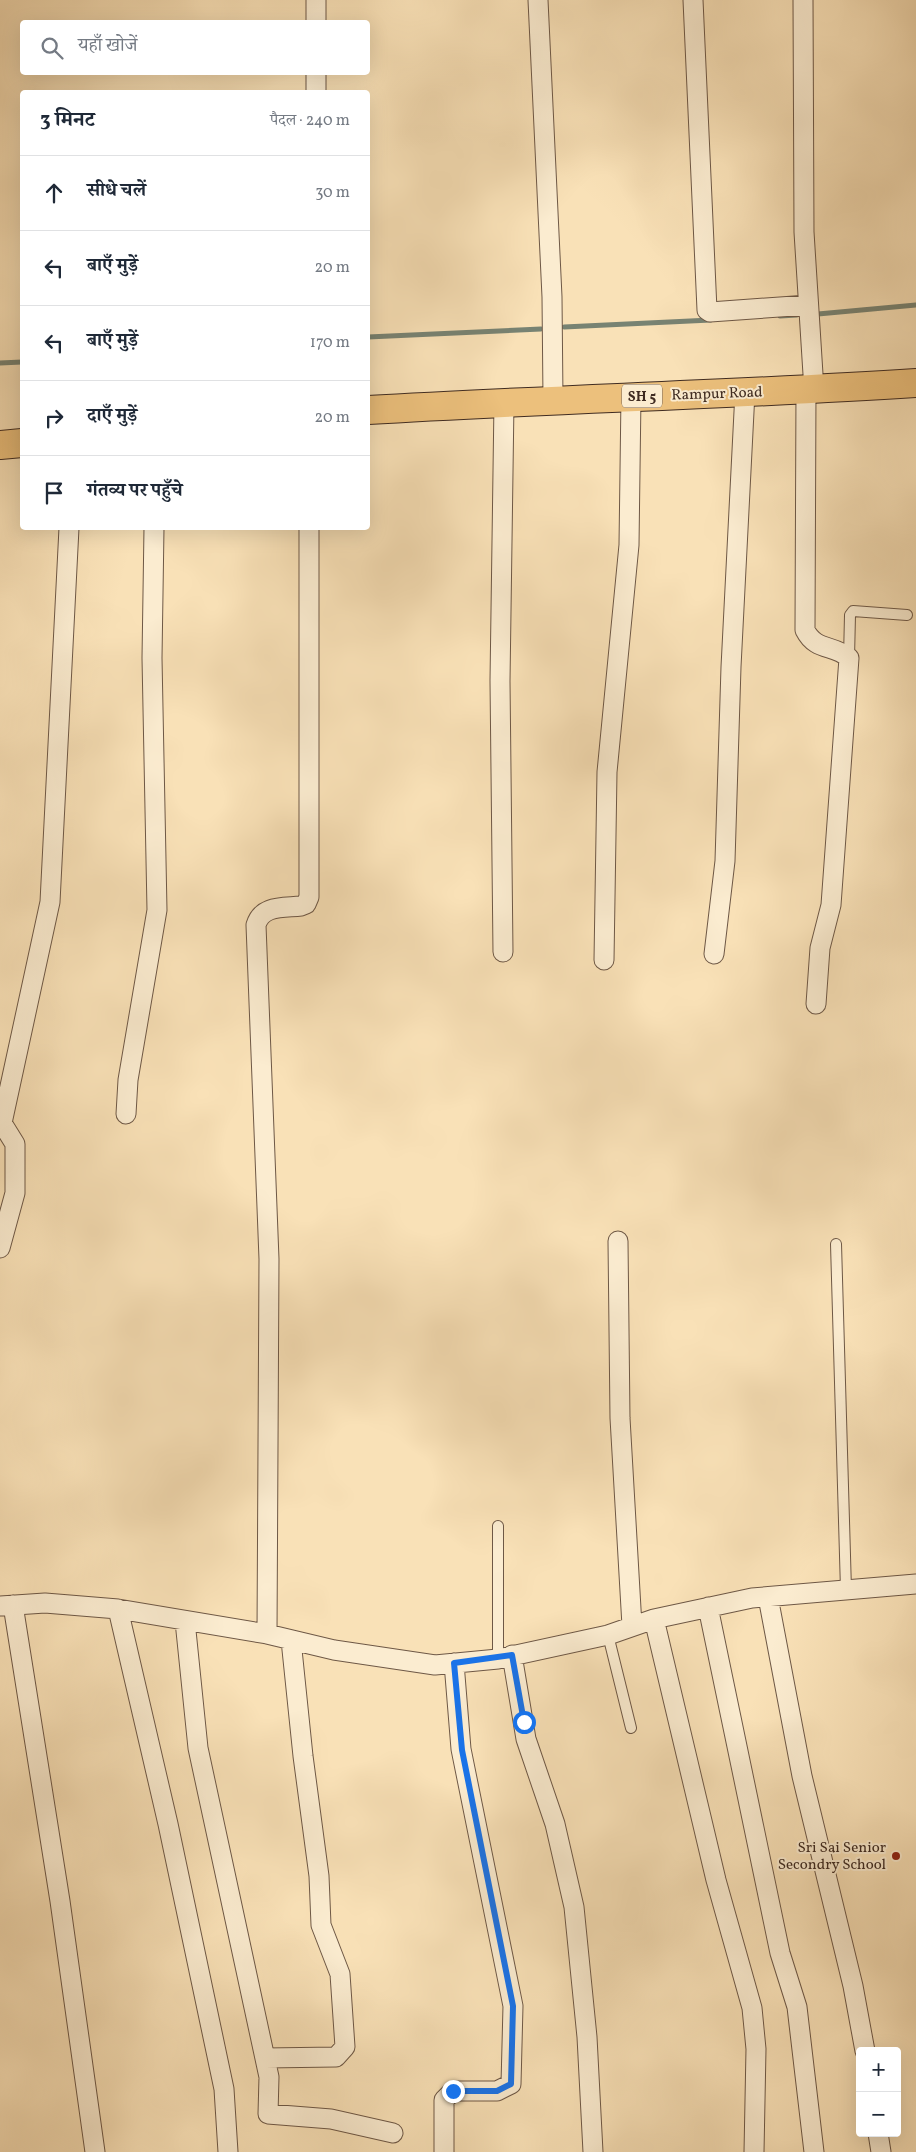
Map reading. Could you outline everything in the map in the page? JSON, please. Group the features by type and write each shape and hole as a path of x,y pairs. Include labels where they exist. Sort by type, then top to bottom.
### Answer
{"main road":[{"name":"Rampur Road","path":"370,410 553,399 810,390 916,383"},
{"path":"0,445 20,443"}],"street":[{"path":"316,0 316,20"},
{"path":"538,0 552,297 553,399"},
{"path":"693,0 707,310 710,312 808,305"},
{"path":"803,0 804,232 810,390 805,630 815,644 844,653 849,658 831,905 820,948 816,1004"},
{"path":"316,75 316,90"},
{"path":"714,954 725,861 730,667 745,392"},
{"path":"604,960 607,772 629,545 631,396"},
{"path":"504,402 500,681 504,952"},
{"path":"0,1248 15,1193 15,1144 1,1123 50,902 69,530"},
{"path":"126,1114 128,1080 157,910 152,658 154,530"},
{"path":"267,1634 269,1259 256,925 259,916 267,910 301,906 306,904 309,897 309,530"},
{"path":"618,1241 620,1418 632,1626"},
{"path":"95,2152 60,1901 6,1605 45,1603 118,1610 267,1634 334,1650 435,1665 505,1657 608,1635 654,1619 708,1607 768,1597 846,1590 915,1587"},
{"path":"768,1597 802,1776 852,1986 864,2047"},
{"path":"708,1607 780,1953 797,2007 814,2152"},
{"path":"118,1610 168,1824 224,2089 228,2152"},
{"path":"654,1619 716,1880 752,2008 756,2049 754,2152"},
{"path":"185,1621 198,1748 269,2077 268,2114 331,2119 393,2134"},
{"path":"265,2058 336,2057 345,2047 340,1974 321,1926 319,1876 303,1756 291,1640"},
{"path":"505,1657 526,1739 555,1824 574,1907 587,2038 593,2152"},
{"path":"444,2152 444,2100 453,2091 497,2091 511,2084 513,2006 462,1750 454,1663"},
{"path":"879,2137 881,2152"}],"lane":[{"path":"849,658 850,615 853,611 906,615"},
{"path":"836,1244 846,1590"},
{"path":"498,1526 505,1657"},
{"path":"608,1635 631,1728"}],"waterway":[{"path":"818,314 916,305"},
{"path":"780,316 797,315"},
{"path":"564,327 711,320"},
{"path":"370,337 541,329"},
{"path":"0,363 20,362"}],"place":[{"name":"Sri Sai Senior Secondry School","path":"896,1856"}],"route":[{"path":"453,2091 497,2091 511,2084 513,2006 462,1750 454,1663 498,1659 512,1655 524,1722"}]}
